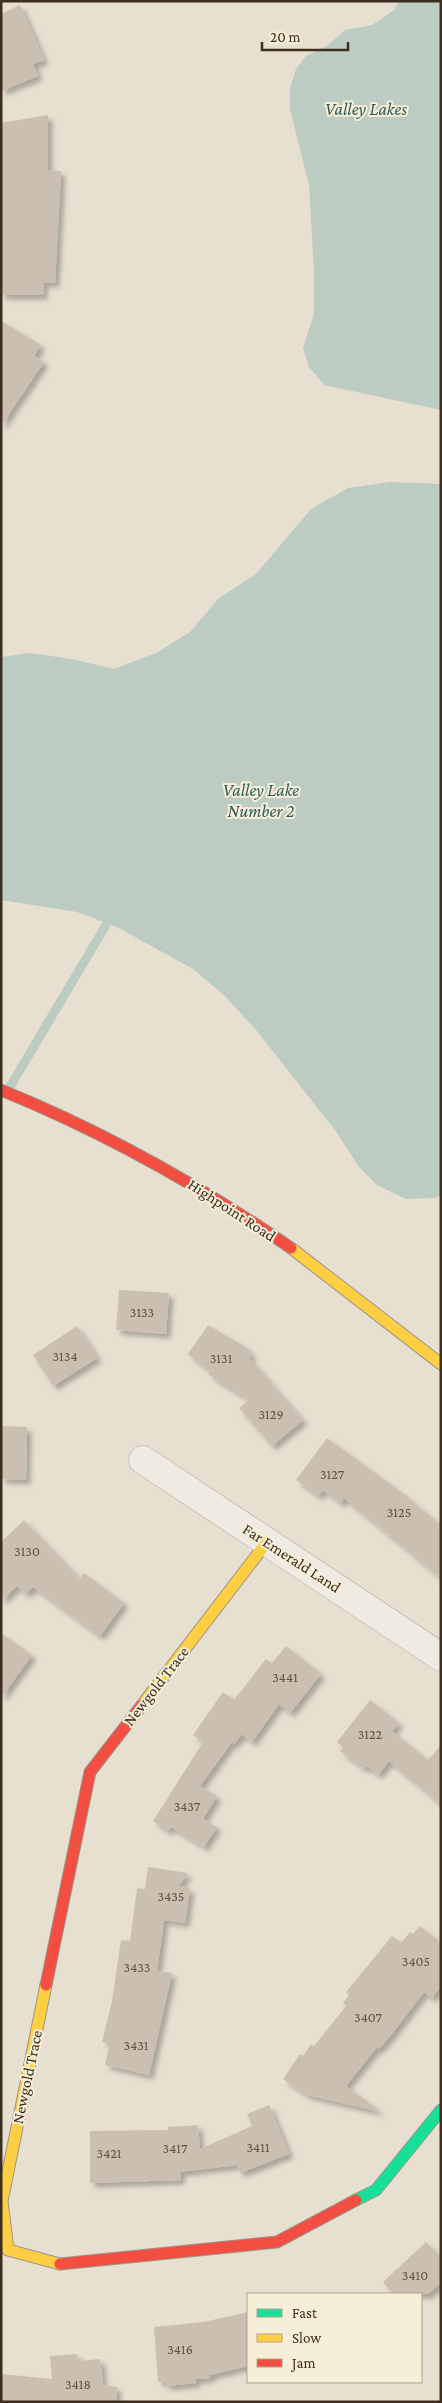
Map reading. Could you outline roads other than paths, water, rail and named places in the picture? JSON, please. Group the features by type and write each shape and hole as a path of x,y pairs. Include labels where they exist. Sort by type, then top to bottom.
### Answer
{"street":[{"name":"Highpoint Road","path":"1,1090 47,1108 173,1172 290,1248 441,1364"},
{"name":"Far Emerald Land","path":"143,1460 441,1656"},
{"name":"Newgold Trace","path":"267,1542 90,1772 2,2202 8,2250 60,2264 277,2242 376,2190 441,2110"}],"water":[{"name":"Valley Lakes","path":"399,1 441,1 441,410 324,385 309,367 303,348 314,314 314,272 309,185 290,109 290,88 296,69 306,56 327,46 345,30 372,25 393,11"},
{"name":"Valley Lake Number 2","path":"390,482 441,484 441,1195 435,1198 406,1199 377,1185 359,1167 335,1130 256,1030 224,995 193,969 117,927 77,912 1,900 1,657 30,653 72,659 114,669 156,653 190,632 219,598 256,574 311,509 348,488"}],"waterway":[{"path":"8,1090 106,925"}]}
